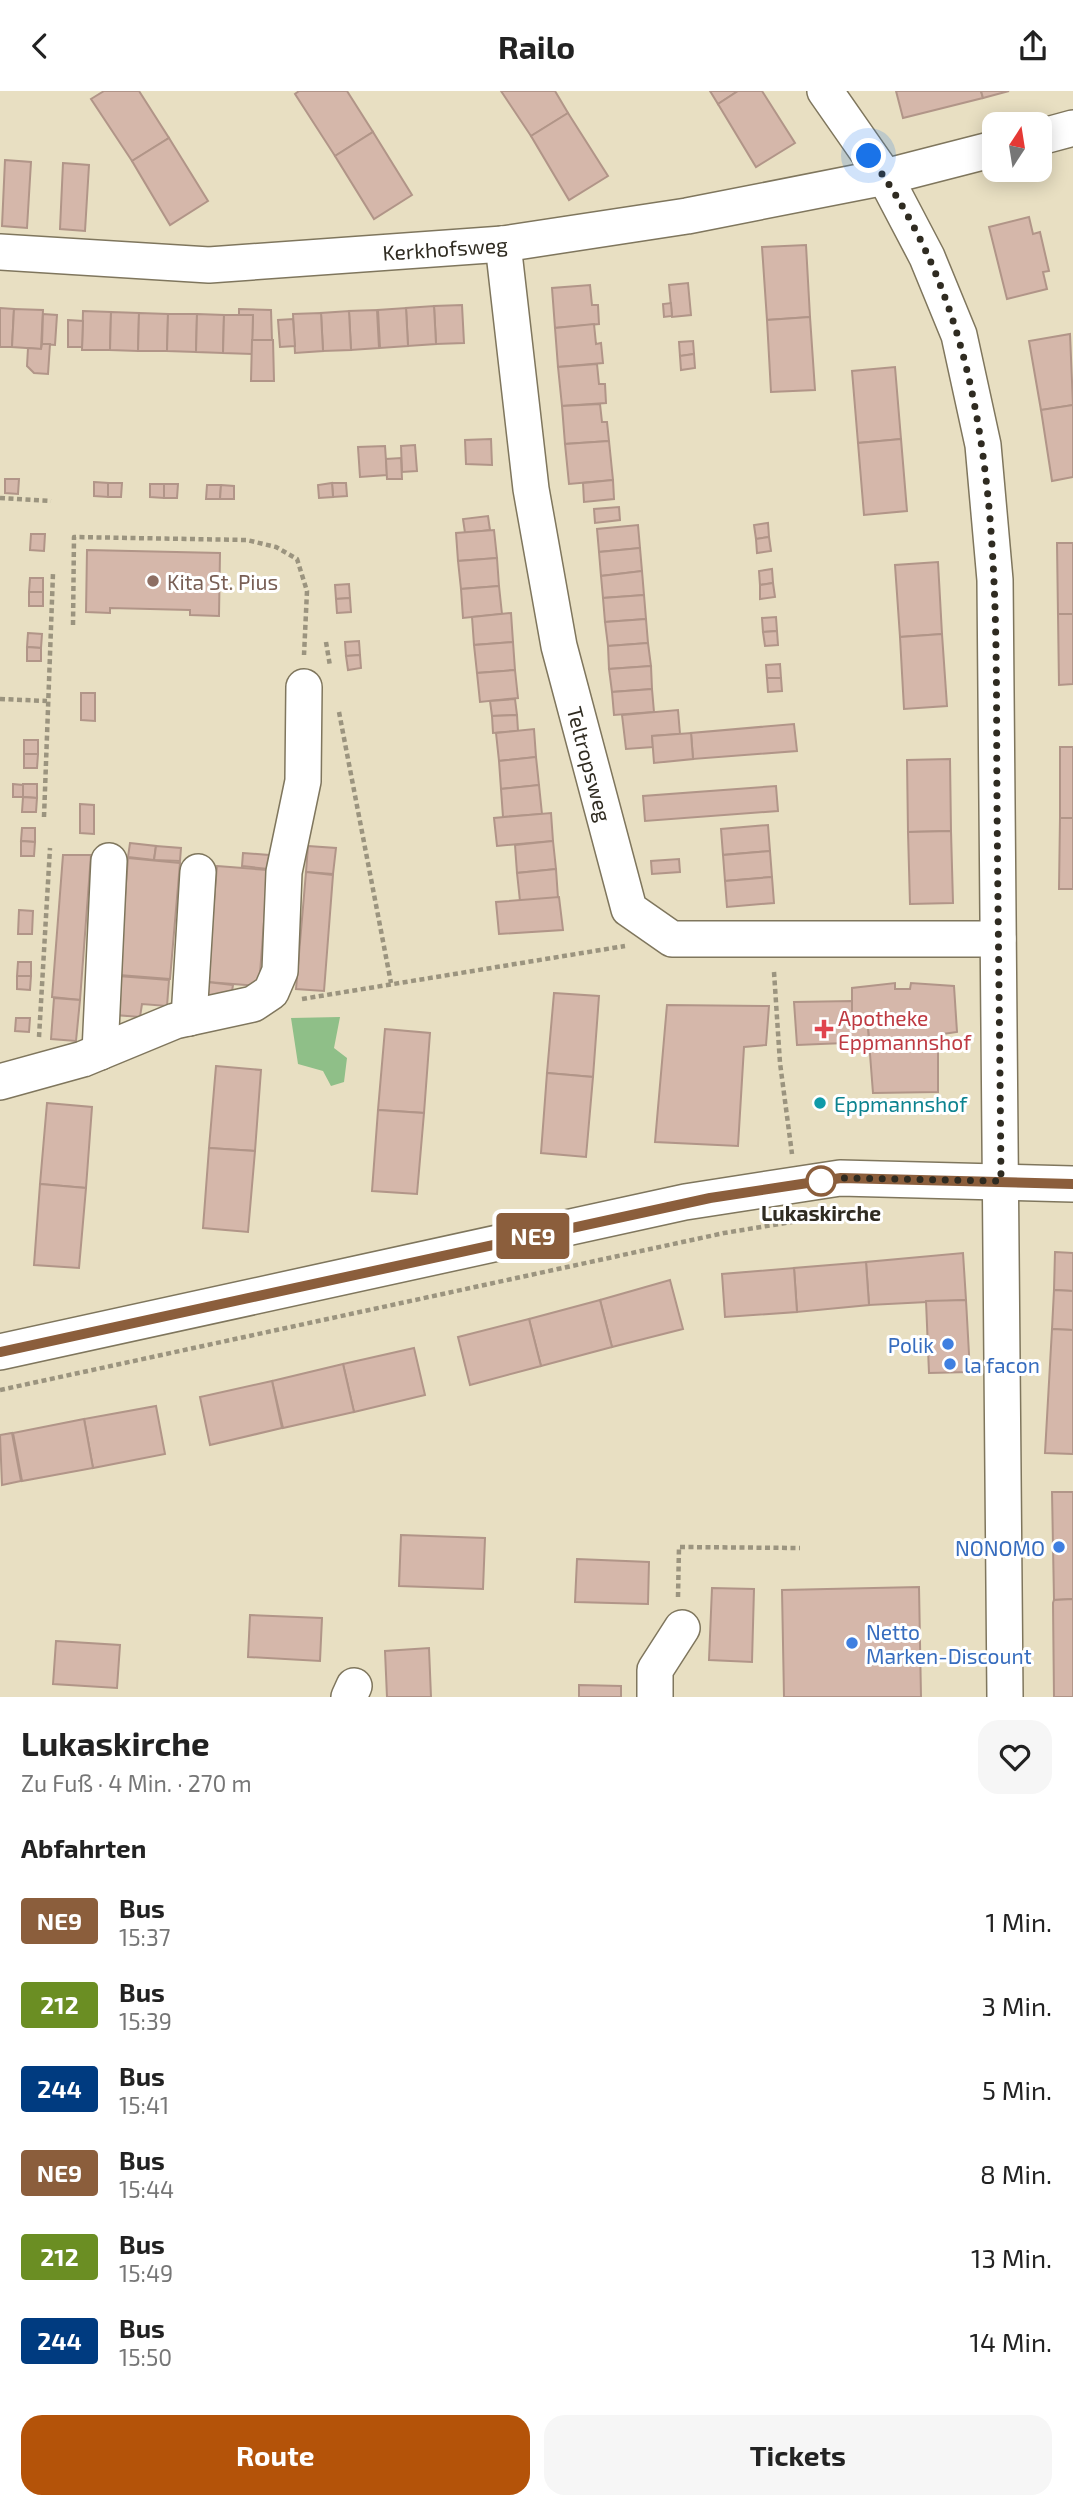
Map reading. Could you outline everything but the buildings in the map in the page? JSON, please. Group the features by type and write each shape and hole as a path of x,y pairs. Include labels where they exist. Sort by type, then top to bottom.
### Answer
{"street":[{"path":"825,91 885,177 928,257 960,335 984,445 995,580 1005,1697"},
{"path":"1052,134 1073,128"},
{"name":"Kerkhofsweg","path":"0,252 209,265 503,244 687,216 885,177 982,152"},
{"name":"Teltropsweg","path":"503,244 531,489 559,646 629,908 672,939"},
{"path":"0,1082 100,1052 189,1018 253,1004 271,992 280,971 284,871 303,781 318,678"},
{"path":"100,1052 109,861"},
{"path":"189,1018 198,872"},
{"path":"672,939 999,939"},
{"path":"0,1352 685,1202 841,1178 1073,1184"},
{"path":"655,1697 655,1670 682,1627"}],"path":[{"path":"0,498 51,501"},
{"path":"73,625 74,537 247,540 276,547 297,559 307,591 318,678"},
{"path":"44,817 53,573"},
{"path":"318,678 326,642"},
{"path":"0,699 47,701"},
{"path":"339,711 391,983"},
{"path":"37,1073 50,848"},
{"path":"271,992 291,1001 672,939"},
{"path":"772,940 780,1063 792,1154"},
{"path":"0,1390 724,1233 804,1220 875,1213"},
{"path":"682,1627 677,1583 680,1547 800,1548"}],"green space":[{"path":"340,1017 334,1048 347,1058 344,1082 331,1086 323,1071 298,1064 291,1018"}],"bus line":[{"name":"NE9","path":"0,1352 710,1198 841,1178 1073,1184"}],"place":[{"name":"Kita St. Pius","path":"153,581"},
{"name":"Apotheke Eppmannshof","path":"824,1029"},
{"name":"Eppmannshof","path":"820,1103"},
{"name":"Lukaskirche","path":"821,1181"},
{"name":"Polik","path":"948,1344"},
{"name":"la facon","path":"950,1364"},
{"name":"NONOMO","path":"1059,1547"},
{"name":"Netto Marken-Discount","path":"852,1643"}],"route":[{"path":"821,1181 814,1182 841,1178 1001,1181 995,580 984,445 960,335 928,257 885,177 869,156"}]}
